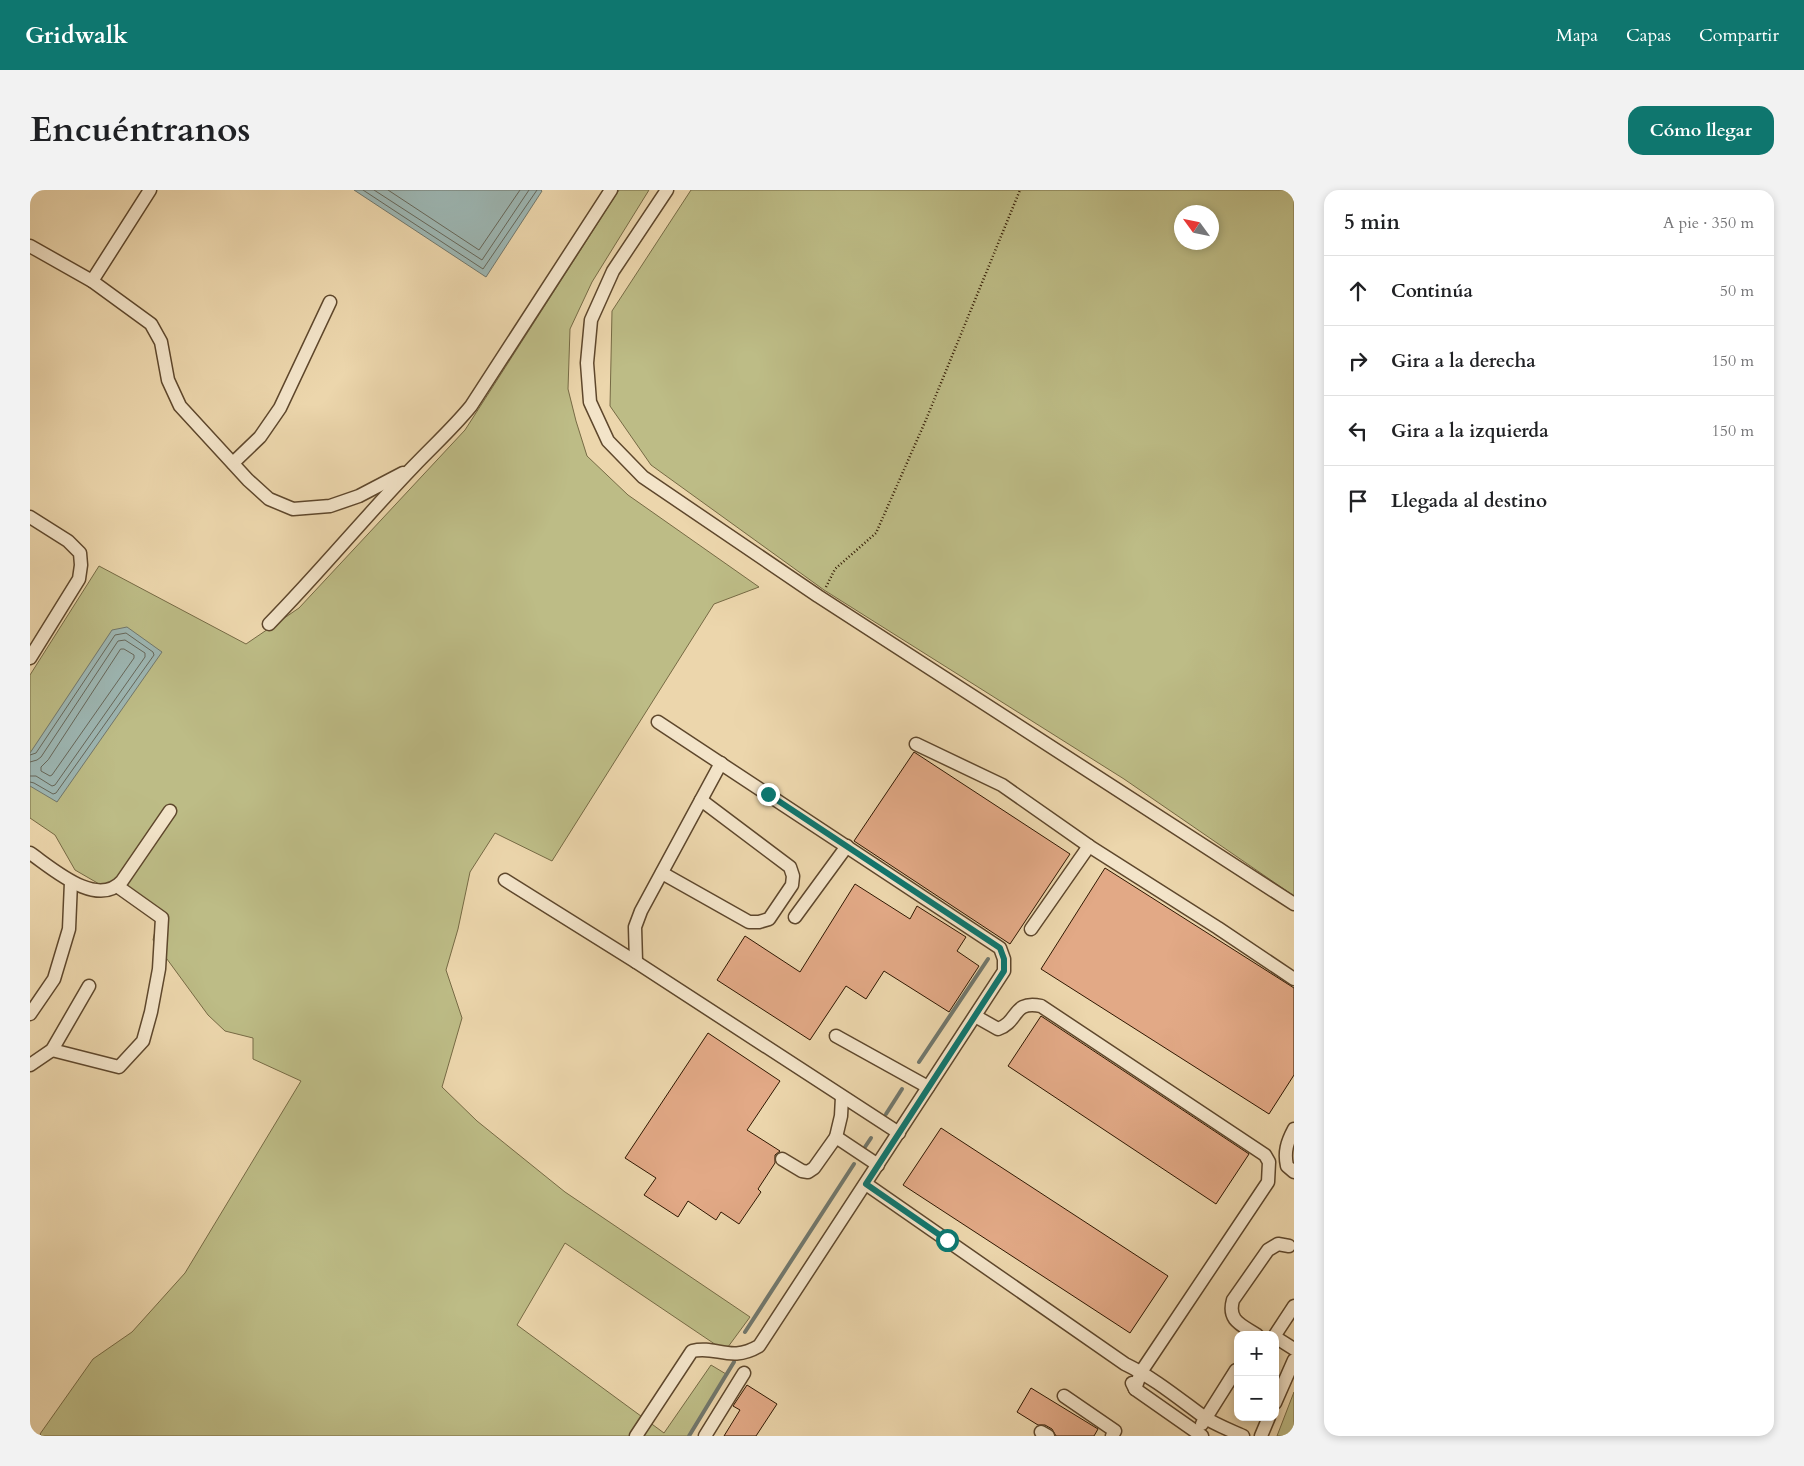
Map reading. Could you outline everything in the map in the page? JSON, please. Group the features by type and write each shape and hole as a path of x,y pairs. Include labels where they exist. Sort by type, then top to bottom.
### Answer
{"street":[{"path":"92,281 150,190"},
{"path":"269,624 413,467 455,427 472,406 611,190"},
{"path":"667,190 613,271 591,320 587,362 590,402 608,441 643,477 818,596 1294,904"},
{"path":"30,246 92,281 151,324 161,342 168,380 180,406 248,480 269,499 293,509 330,506 359,496 413,467"},
{"path":"233,463 260,437 280,408 330,302"},
{"path":"30,516 68,541 80,553 81,565 78,579 30,658"},
{"path":"636,1436 692,1351 698,1349 730,1354 748,1353 759,1346 1004,971 1004,959 1000,948 658,722"},
{"path":"916,744 1002,785 1088,846 1218,928 1294,979"},
{"path":"636,962 635,927 641,911 721,763"},
{"path":"662,873 749,922 769,919 792,885 793,876 790,867 701,800"},
{"path":"30,853 70,882 88,890 112,889 117,886 170,810"},
{"path":"795,917 847,846"},
{"path":"1031,929 1088,846"},
{"path":"504,880 636,962 899,1133"},
{"path":"30,1014 54,979 70,929 70,882"},
{"path":"52,1050 120,1067 143,1041 151,1012 159,969 162,918 117,886"},
{"path":"30,1065 52,1050 89,986"},
{"path":"974,1016 998,1029 1006,1026 1020,1008 1030,1004 1041,1006 1265,1155 1269,1162 1268,1182 1141,1372 1135,1389"},
{"path":"836,1036 928,1087"},
{"path":"782,1159 802,1171 808,1172 814,1168 836,1137 841,1116 842,1097"},
{"path":"1294,1129 1288,1141 1285,1154 1287,1166 1294,1172"},
{"path":"836,1137 878,1164"},
{"path":"866,1184 1125,1364 1141,1372 1206,1418 1243,1436"},
{"path":"1251,1331 1234,1319 1231,1309 1233,1300 1268,1250 1278,1244 1289,1246"},
{"path":"1278,1331 1294,1306"},
{"path":"1279,1339 1294,1349"},
{"path":"1279,1394 1294,1360"},
{"path":"1125,1364 1135,1389 1199,1434 1206,1418 1234,1373"},
{"path":"705,1436 744,1373"},
{"path":"1064,1396 1115,1431 1112,1436"},
{"path":"1261,1436 1267,1421"}],"path":[{"path":"818,596 824,590 835,569 876,533 925,422 1020,190"}],"shaded area":[{"path":"619,190 649,190 592,282 570,329 568,389 587,456 628,495 759,587 714,604 552,861 495,833 470,872 458,929 446,970 462,1018 442,1087 477,1121 565,1192 750,1317 725,1351 565,1243 517,1325 664,1433 711,1365 726,1374 688,1436 42,1436 40,1434 93,1359 132,1332 185,1273 301,1081 253,1059 253,1038 225,1031 208,1015 153,940 158,918 75,870 55,835 30,818 30,675 99,566 246,644 299,608 465,430"},
{"path":"691,190 1294,190 1294,896 1124,779 824,590 651,465 610,406 612,311"},
{"path":"1294,1392 1294,1436 1277,1436"}],"water":[{"path":"354,190 541,190 542,191 486,277"},
{"path":"127,627 162,652 57,802 30,786 30,753 112,630"}],"building":[{"path":"914,752 1070,854 1010,944 854,841"},
{"path":"1105,868 1294,988 1294,1075 1269,1114 1041,969"},
{"path":"855,884 910,919 917,906 966,937 957,951 979,966 949,1012 884,971 866,999 846,986 810,1040 717,980 745,936 800,972"},
{"path":"1041,1016 1249,1154 1216,1204 1008,1066"},
{"path":"708,1033 780,1081 747,1130 780,1151 775,1155 775,1163 758,1189 761,1192 739,1224 721,1212 716,1220 688,1201 678,1217 644,1195 656,1178 625,1158"},
{"path":"941,1128 1168,1276 1130,1333 903,1185"},
{"path":"747,1385 777,1404 756,1436 724,1436 740,1410 733,1406"},
{"path":"1031,1388 1098,1429 1094,1436 1056,1436 1052,1429 1045,1425 1038,1425 1017,1412"}],"waterway":[{"path":"919,1062 988,959"},
{"path":"886,1114 902,1089"},
{"path":"865,1147 871,1138"},
{"path":"745,1332 854,1164"},
{"path":"689,1436 734,1362"}],"route":[{"path":"768,794 1000,948 1004,959 1004,971 866,1184 947,1240"}]}
